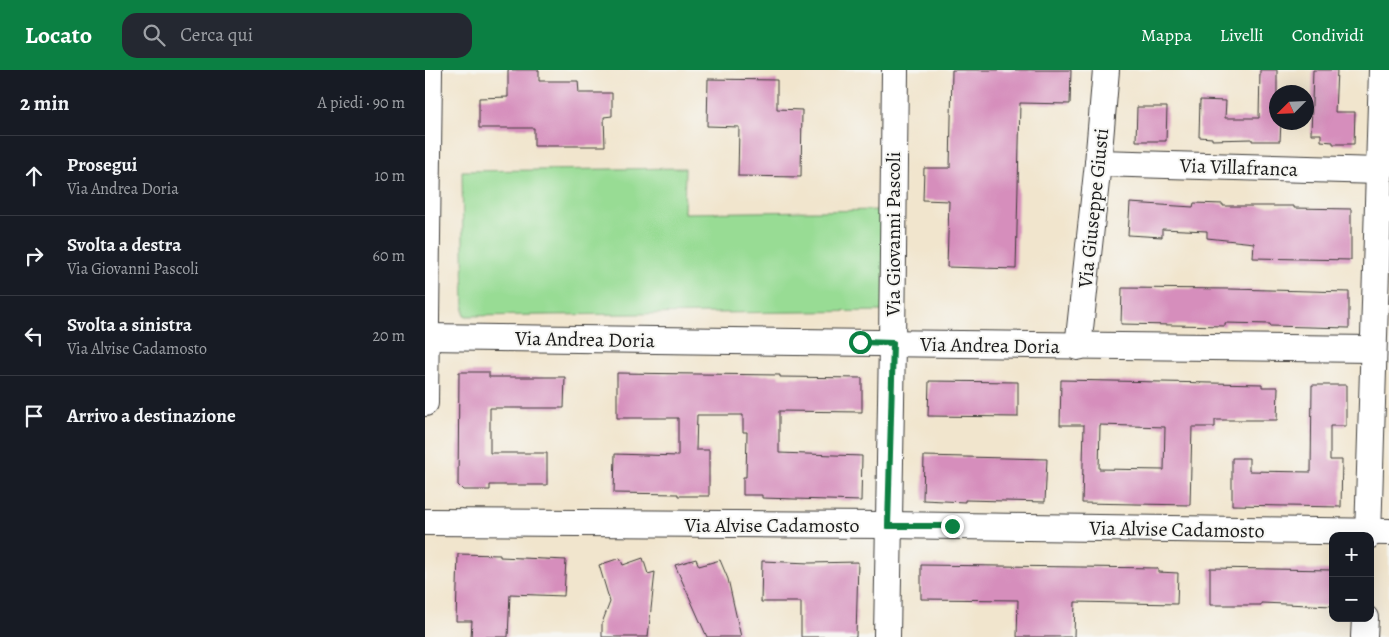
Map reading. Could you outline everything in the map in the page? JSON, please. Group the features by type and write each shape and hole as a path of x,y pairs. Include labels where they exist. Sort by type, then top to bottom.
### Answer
{"street":[{"path":"425,403 426,189 429,70"},
{"name":"Via Giovanni Pascoli","path":"887,637 893,343 895,70"},
{"name":"Via Giuseppe Giusti","path":"1079,347 1098,163 1105,70"},
{"path":"1375,533 1373,349 1382,70"},
{"name":"Via Villafranca","path":"1098,163 1379,171"},
{"name":"Via Andrea Doria","path":"426,352 893,343 1079,347 1373,349"},
{"name":"Via Alvise Cadamosto","path":"425,522 1375,533"},
{"path":"1364,637 1365,622"}],"green space":[{"path":"685,168 684,213 884,210 885,311 464,316 462,171"}],"building":[{"path":"508,70 539,70 539,81 578,81 579,93 612,93 612,116 604,117 605,146 534,146 534,128 479,128 479,98 508,97"},
{"path":"952,70 1071,70 1070,104 1020,103 1016,269 947,267 949,201 923,200 924,168 950,168"},
{"path":"1260,70 1277,70 1277,85 1269,85 1269,130 1281,130 1280,141 1252,141 1252,139 1212,140 1212,138 1199,137 1200,100 1226,101 1225,118 1259,118"},
{"path":"1313,70 1337,70 1335,112 1355,112 1354,144 1333,144 1333,142 1321,141 1321,134 1311,134 1311,130 1314,130"},
{"path":"708,79 777,80 777,109 802,110 801,177 738,176 739,127 707,126"},
{"path":"1137,107 1167,107 1166,141 1136,141"},
{"path":"1130,203 1193,207 1194,203 1223,204 1223,206 1294,206 1294,208 1351,209 1351,260 1253,258 1254,243 1207,238 1207,231 1162,229 1162,237 1128,235"},
{"path":"1122,288 1349,292 1349,328 1225,323 1225,326 1121,324"},
{"path":"459,372 489,372 489,377 565,377 564,408 490,408 490,453 547,453 547,485 490,485 490,490 463,490 458,485"},
{"path":"617,373 862,378 862,412 779,411 779,453 862,456 861,501 762,498 762,495 743,495 743,477 746,477 747,432 743,432 743,415 697,415 696,450 709,450 709,496 614,493 615,454 678,456 678,418 617,418"},
{"path":"1061,380 1262,384 1262,387 1278,387 1277,420 1215,420 1215,427 1192,427 1190,505 1082,503 1084,425 1060,425","holes":["1100,425 1165,427 1164,470 1099,469"]},
{"path":"929,381 1018,382 1018,417 928,416"},
{"path":"1312,385 1346,385 1346,426 1330,426 1330,460 1342,460 1341,507 1232,505 1232,458 1249,458 1249,471 1311,472"},
{"path":"924,456 1047,459 1045,502 923,500"},
{"path":"458,554 566,560 564,596 510,594 508,637 471,637 472,621 456,621"},
{"path":"620,558 623,565 643,558 648,574 655,572 648,637 602,637 602,623 610,602 599,565"},
{"path":"696,559 699,566 720,560 728,579 741,637 707,637 675,565"},
{"path":"762,561 809,563 858,562 856,637 801,637 801,602 761,602"},
{"path":"921,565 1158,568 1158,572 1178,573 1177,604 1075,602 1074,637 1017,637 1018,600 921,599"},
{"path":"1210,568 1329,570 1329,606 1261,603 1261,605 1210,605"}],"route":[{"path":"860,342 893,343 888,526 952,526"}]}
